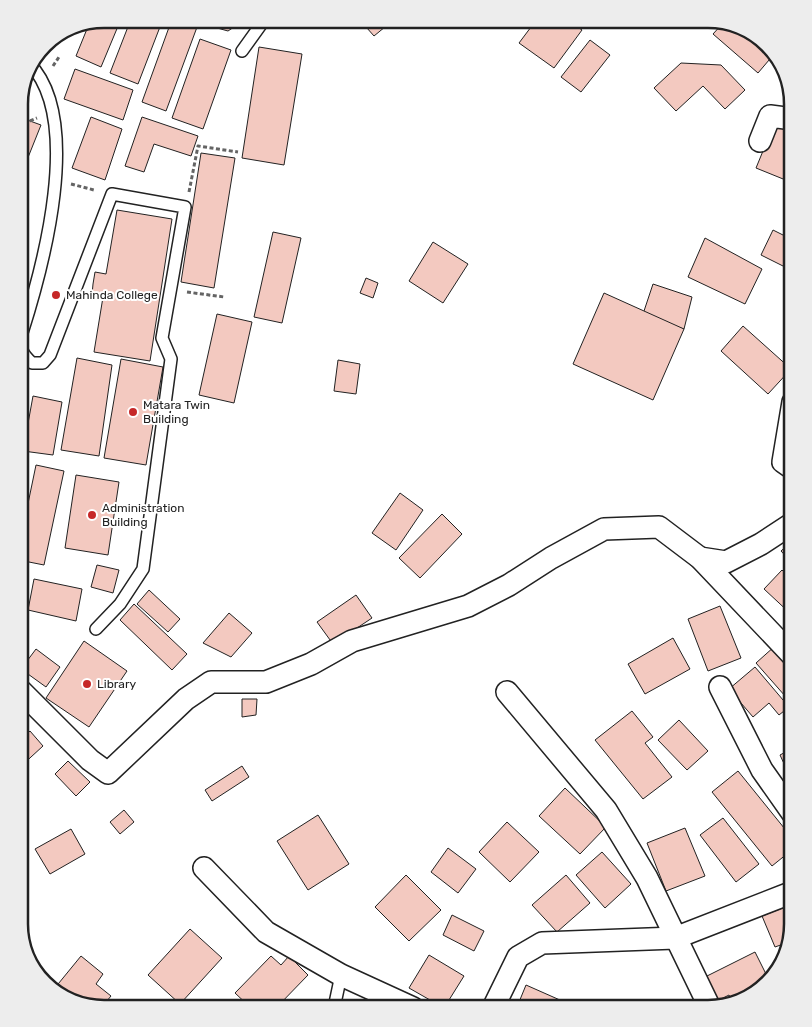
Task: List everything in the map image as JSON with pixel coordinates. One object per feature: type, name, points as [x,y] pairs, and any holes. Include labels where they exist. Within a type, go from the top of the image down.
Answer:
[{"type":"street","points":[[760,141],[770,116],[784,118]]},
{"type":"street","points":[[28,698],[90,760],[108,773],[186,699],[211,682],[266,682],[311,664],[352,641],[468,606],[509,586],[551,558],[604,529],[660,527],[700,558],[784,647]]},
{"type":"street","points":[[700,558],[726,562],[761,544],[784,529]]},
{"type":"street","points":[[720,687],[762,770],[784,801]]},
{"type":"street","points":[[506,692],[606,810],[647,878],[706,999]]},
{"type":"street","points":[[204,868],[266,932],[341,975],[393,999]]},
{"type":"street","points":[[497,999],[518,957],[542,942],[675,938],[784,896]]},
{"type":"lane","points":[[242,51],[259,28]]},
{"type":"lane","points":[[28,304],[52,216],[56,148],[53,107],[45,84],[35,71]]},
{"type":"lane","points":[[28,360],[32,363],[43,363],[50,355],[112,194],[185,207],[162,338],[171,360],[143,570],[120,604],[96,629]]},
{"type":"lane","points":[[336,999],[341,975]]},
{"type":"path","points":[[185,207],[198,146],[238,152]]},
{"type":"path","points":[[55,181],[112,194]]},
{"type":"path","points":[[169,290],[224,297]]},
{"type":"building","points":[[117,28],[101,67],[76,56],[87,29]]},
{"type":"building","points":[[128,28],[160,28],[138,84],[110,73]]},
{"type":"building","points":[[169,28],[197,28],[166,111],[142,102]]},
{"type":"building","points":[[217,28],[232,28],[228,31]]},
{"type":"building","points":[[367,28],[384,28],[374,36]]},
{"type":"building","points":[[530,28],[579,28],[582,30],[554,68],[519,43]]},
{"type":"building","points":[[718,28],[724,29],[747,38],[755,43],[770,59],[758,73],[713,34]]},
{"type":"building","points":[[200,39],[231,50],[203,129],[172,118]]},
{"type":"building","points":[[590,40],[610,55],[581,92],[561,77]]},
{"type":"building","points":[[259,47],[302,54],[284,165],[242,158]]},
{"type":"building","points":[[681,63],[721,65],[745,90],[725,109],[703,86],[676,111],[654,88]]},
{"type":"building","points":[[75,69],[133,90],[123,120],[64,99]]},
{"type":"building","points":[[779,112],[784,114],[784,179],[756,168]]},
{"type":"building","points":[[91,117],[122,129],[105,180],[72,168]]},
{"type":"building","points":[[142,117],[198,136],[191,156],[154,144],[144,172],[125,166]]},
{"type":"building","points":[[28,120],[41,125],[28,158]]},
{"type":"building","points":[[201,153],[235,158],[214,288],[181,282]]},
{"type":"building","points":[[117,210],[172,219],[150,361],[94,352],[103,297],[92,295],[93,284],[95,272],[106,274]]},
{"type":"building","points":[[773,230],[784,236],[784,266],[761,255]]},
{"type":"building","points":[[273,232],[301,238],[282,323],[254,317]]},
{"type":"building","points":[[705,238],[762,269],[745,304],[688,277]]},
{"type":"building","points":[[433,242],[468,264],[443,303],[409,281]]},
{"type":"building","points":[[366,278],[378,283],[373,298],[360,293]]},
{"type":"building","points":[[653,284],[692,297],[684,329],[642,317]]},
{"type":"building","points":[[604,293],[684,329],[653,400],[573,364]]},
{"type":"building","points":[[217,314],[252,322],[234,403],[199,395]]},
{"type":"building","points":[[743,326],[784,363],[784,377],[768,394],[721,351]]},
{"type":"building","name":"Matara Twin Building","points":[[77,358],[112,365],[99,456],[61,450]]},
{"type":"building","name":"Matara Twin Building","points":[[121,359],[163,367],[146,465],[104,458]]},
{"type":"building","points":[[338,360],[360,364],[356,394],[334,391]]},
{"type":"building","points":[[33,396],[62,402],[53,455],[28,452],[28,424]]},
{"type":"building","points":[[36,465],[64,471],[44,565],[28,562],[28,504]]},
{"type":"building","name":"Administration Building","points":[[76,475],[119,482],[108,555],[65,548]]},
{"type":"building","points":[[400,493],[423,510],[396,550],[372,533]]},
{"type":"building","points":[[442,514],[462,534],[420,578],[399,558]]},
{"type":"building","points":[[97,565],[119,570],[113,593],[91,587]]},
{"type":"building","points":[[782,570],[784,572],[784,608],[764,589]]},
{"type":"building","points":[[34,579],[82,589],[76,621],[28,610]]},
{"type":"building","points":[[149,590],[180,619],[168,632],[137,604]]},
{"type":"building","points":[[356,595],[372,618],[333,644],[317,622]]},
{"type":"building","points":[[134,604],[187,654],[172,670],[120,620]]},
{"type":"building","points":[[720,606],[741,658],[708,671],[688,619]]},
{"type":"building","points":[[229,613],[252,633],[231,657],[203,643]]},
{"type":"building","points":[[673,638],[690,669],[645,694],[628,664]]},
{"type":"building","name":"Library","points":[[84,641],[127,671],[89,727],[46,698]]},
{"type":"building","points":[[775,646],[784,656],[784,695],[756,663]]},
{"type":"building","points":[[36,649],[60,667],[46,687],[28,674],[28,660]]},
{"type":"building","points":[[755,667],[784,701],[784,711],[779,715],[769,703],[753,717],[729,689]]},
{"type":"building","points":[[242,699],[257,699],[256,715],[242,717]]},
{"type":"building","points":[[632,711],[653,737],[645,743],[672,777],[643,799],[595,740]]},
{"type":"building","points":[[679,720],[708,751],[687,770],[658,740]]},
{"type":"building","points":[[30,731],[43,746],[28,760],[28,733]]},
{"type":"building","points":[[784,753],[784,764],[780,755]]},
{"type":"building","points":[[68,761],[90,782],[76,796],[55,774]]},
{"type":"building","points":[[242,766],[249,777],[212,801],[205,790]]},
{"type":"building","points":[[738,771],[784,828],[784,856],[772,866],[712,792]]},
{"type":"building","points":[[565,788],[606,827],[580,854],[539,816]]},
{"type":"building","points":[[124,810],[134,822],[120,834],[110,822]]},
{"type":"building","points":[[318,815],[349,864],[308,890],[277,841]]},
{"type":"building","points":[[723,818],[759,864],[736,882],[700,835]]},
{"type":"building","points":[[507,822],[539,852],[510,882],[479,852]]},
{"type":"building","points":[[685,828],[705,876],[666,891],[647,843]]},
{"type":"building","points":[[71,829],[85,854],[50,874],[35,849]]},
{"type":"building","points":[[448,848],[476,869],[458,893],[431,872]]},
{"type":"building","points":[[602,852],[631,884],[605,908],[576,875]]},
{"type":"building","points":[[406,875],[441,910],[409,941],[375,907]]},
{"type":"building","points":[[566,875],[590,903],[557,932],[532,905]]},
{"type":"building","points":[[784,907],[784,934],[781,945],[775,947],[762,916]]},
{"type":"building","points":[[452,915],[484,931],[474,951],[443,935]]},
{"type":"building","points":[[190,929],[222,958],[185,999],[174,999],[148,975]]},
{"type":"building","points":[[755,952],[766,974],[751,987],[738,994],[719,999],[714,999],[703,978]]},
{"type":"building","points":[[429,955],[464,976],[450,999],[428,999],[409,988]]},
{"type":"building","points":[[81,956],[103,974],[96,984],[111,996],[108,999],[93,999],[70,992],[58,985]]},
{"type":"building","points":[[271,956],[281,965],[289,956],[308,975],[285,999],[241,999],[235,993]]},
{"type":"building","points":[[526,985],[558,999],[520,999]]},
{"type":"place","name":"Mahinda College","points":[[56,295]]},
{"type":"place","name":"Matara Twin Building","points":[[133,412]]},
{"type":"place","name":"Administration Building","points":[[92,515]]},
{"type":"place","name":"Library","points":[[87,684]]}]
